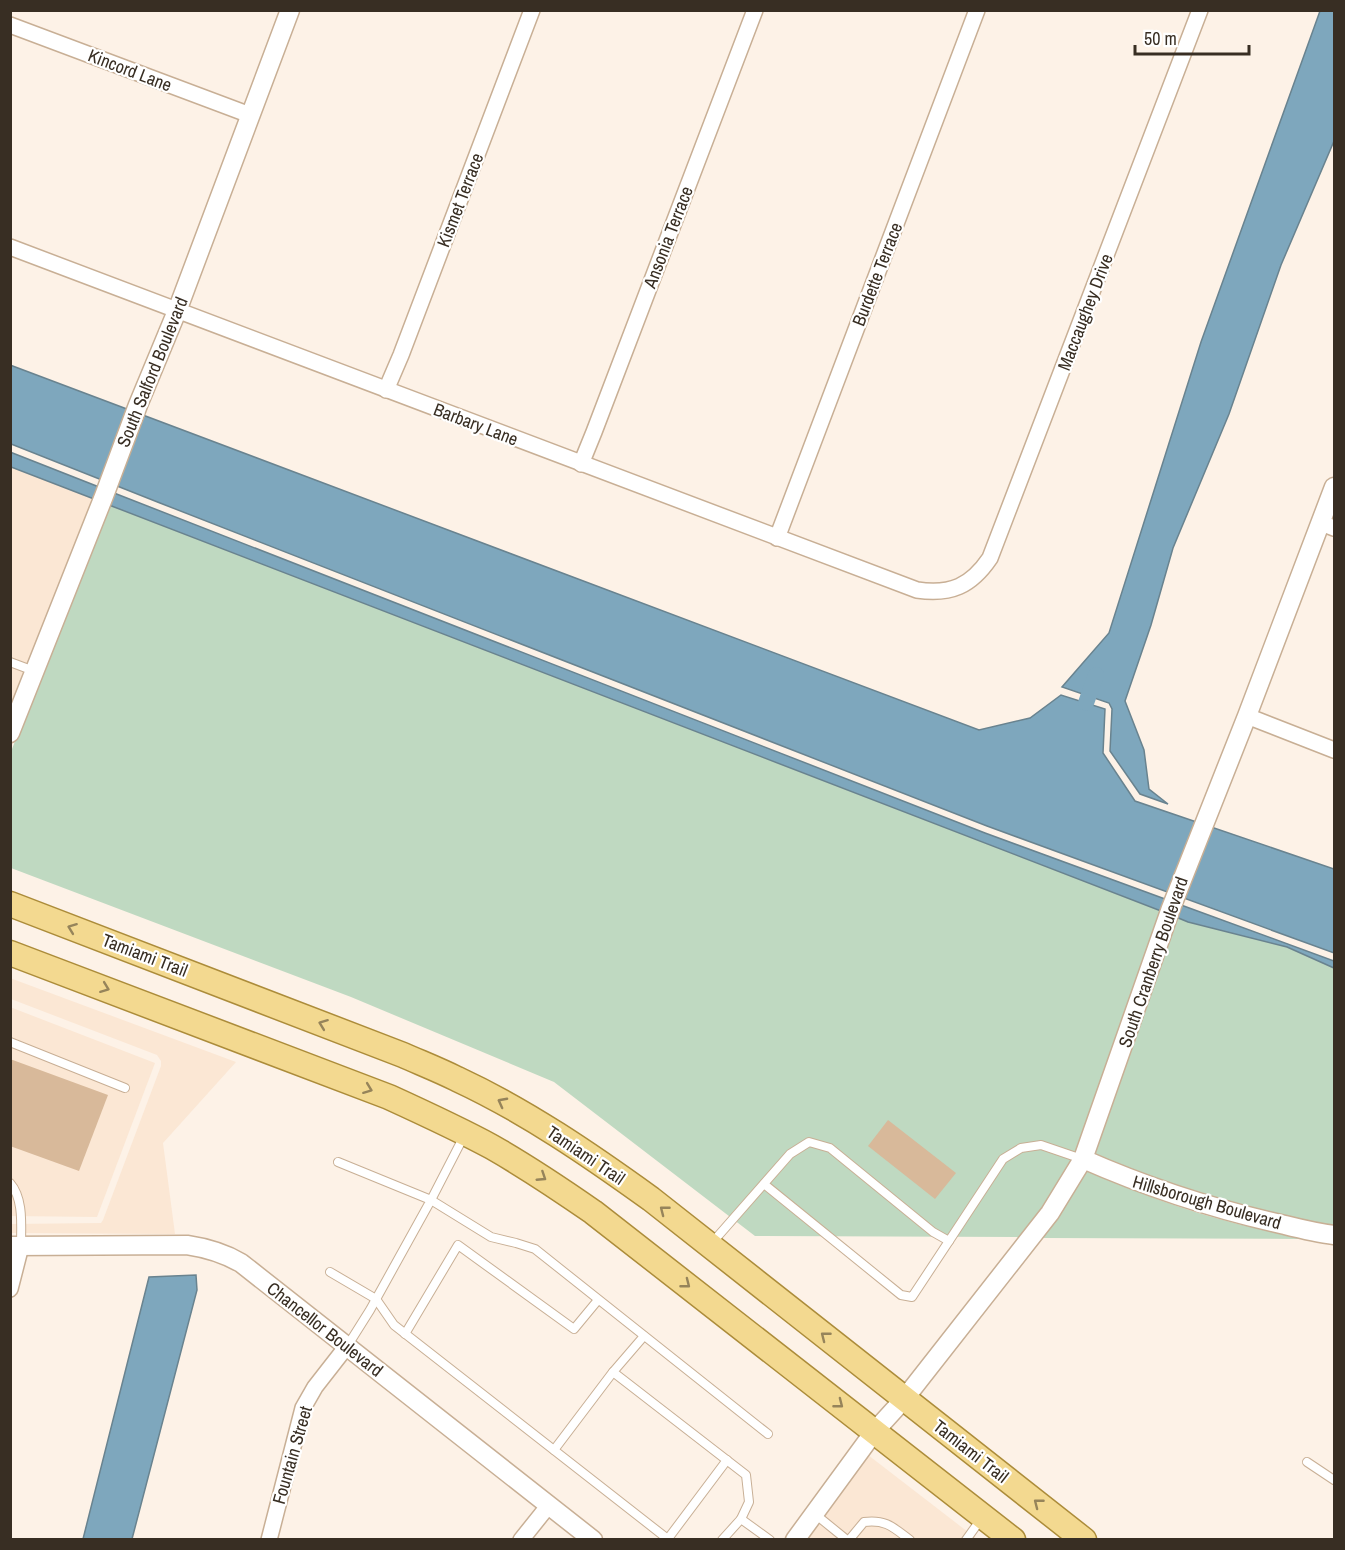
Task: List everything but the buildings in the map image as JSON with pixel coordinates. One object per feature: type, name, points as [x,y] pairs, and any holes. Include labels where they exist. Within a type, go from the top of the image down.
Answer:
[{"type":"main road","name":"Tamiami Trail","points":[[10,904],[403,1055],[459,1079],[558,1135],[651,1199],[1084,1539]]},
{"type":"main road","points":[[10,952],[389,1097],[465,1133],[542,1176],[593,1212],[1012,1539]]},
{"type":"street","name":"South Salford Boulevard","points":[[10,733],[177,311],[290,10]]},
{"type":"street","name":"Kismet Terrace","points":[[386,390],[532,10]]},
{"type":"street","name":"Ansonia Terrace","points":[[581,464],[754,10]]},
{"type":"street","name":"Burdette Terrace","points":[[777,538],[977,10]]},
{"type":"street","name":"Maccaughey Drive","points":[[944,591],[971,580],[990,558],[1200,10]]},
{"type":"street","name":"Kincord Lane","points":[[10,25],[250,115]]},
{"type":"street","name":"Barbary Lane","points":[[10,247],[917,590],[944,591]]},
{"type":"street","name":"South Cranberry Boulevard","points":[[795,1539],[874,1432],[904,1398],[1050,1213],[1083,1159],[1171,908],[1247,716],[1328,525],[1335,487]]},
{"type":"street","points":[[1247,716],[1335,750]]},
{"type":"street","name":"Hillsborough Boulevard","points":[[1083,1159],[1178,1197],[1238,1215],[1335,1235]]},
{"type":"street","name":"Chancellor Boulevard","points":[[16,1246],[187,1245],[227,1255],[241,1263],[593,1539]]},
{"type":"street","points":[[10,1288],[16,1246]]},
{"type":"street","name":"Fountain Street","points":[[269,1539],[303,1408],[315,1387],[347,1346]]},
{"type":"street","points":[[521,1539],[549,1505]]},
{"type":"lane","points":[[10,662],[35,671]]},
{"type":"lane","points":[[10,1042],[125,1088]]},
{"type":"lane","points":[[347,1346],[431,1200],[465,1133]]},
{"type":"lane","points":[[710,1246],[790,1154],[809,1142],[830,1148],[933,1232],[950,1241]]},
{"type":"lane","points":[[764,1184],[901,1295],[912,1297],[1003,1159],[1021,1148],[1041,1145],[1083,1159]]},
{"type":"lane","points":[[338,1162],[431,1200],[491,1237],[535,1249],[768,1434]]},
{"type":"lane","points":[[10,1183],[19,1200],[21,1212],[16,1246]]},
{"type":"lane","points":[[405,1334],[458,1245],[574,1329],[598,1300]]},
{"type":"lane","points":[[330,1272],[376,1299],[394,1325],[668,1539],[727,1460]]},
{"type":"lane","points":[[554,1450],[613,1372],[644,1336]]},
{"type":"lane","points":[[613,1372],[746,1475],[749,1502],[741,1519],[722,1539]]},
{"type":"lane","points":[[1307,1462],[1335,1480]]},
{"type":"lane","points":[[814,1513],[848,1539],[864,1522],[876,1520],[888,1523],[910,1539]]},
{"type":"lane","points":[[966,1539],[983,1516]]},
{"type":"lane","points":[[741,1519],[770,1539]]},
{"type":"shaded area","points":[[11,467],[94,499],[11,711]]},
{"type":"shaded area","points":[[10,978],[236,1062],[163,1143],[175,1234],[11,1233],[11,1224],[101,1223],[161,1061],[157,1055],[11,999]]},
{"type":"shaded area","points":[[10,1007],[155,1063],[97,1217],[11,1216]]},
{"type":"shaded area","points":[[868,1455],[977,1539],[805,1540]]},
{"type":"green space","points":[[109,505],[1161,911],[1076,1155],[1044,1208],[1021,1237],[755,1236],[554,1082],[351,997],[11,868],[10,754]]},
{"type":"green space","points":[[1176,917],[1287,947],[1334,968],[1334,1226],[1263,1212],[1203,1196],[1148,1177],[1094,1154]]},
{"type":"green space","points":[[1086,1170],[1199,1213],[1305,1239],[1042,1238]]},
{"type":"water","points":[[1320,11],[1334,11],[1334,141],[1281,265],[1229,414],[1173,548],[1151,625],[1125,701],[1144,750],[1149,789],[1168,804],[1140,794],[1110,751],[1112,709],[1109,703],[1062,687],[1109,633],[1201,342]]},
{"type":"water","points":[[10,365],[979,730],[1030,718],[1061,695],[1105,709],[1103,753],[1135,801],[1334,869],[1334,953],[987,826],[11,444]]},
{"type":"water","points":[[10,452],[99,487],[94,499],[11,467]]},
{"type":"water","points":[[114,493],[985,833],[1165,899],[1161,911],[109,505]]},
{"type":"water","points":[[1181,905],[1334,961],[1334,968],[1287,947],[1188,922],[1176,917]]},
{"type":"water","points":[[196,1275],[197,1290],[132,1539],[83,1539],[149,1277]]},
{"type":"waterway","points":[[1086,703],[1096,675]]}]
